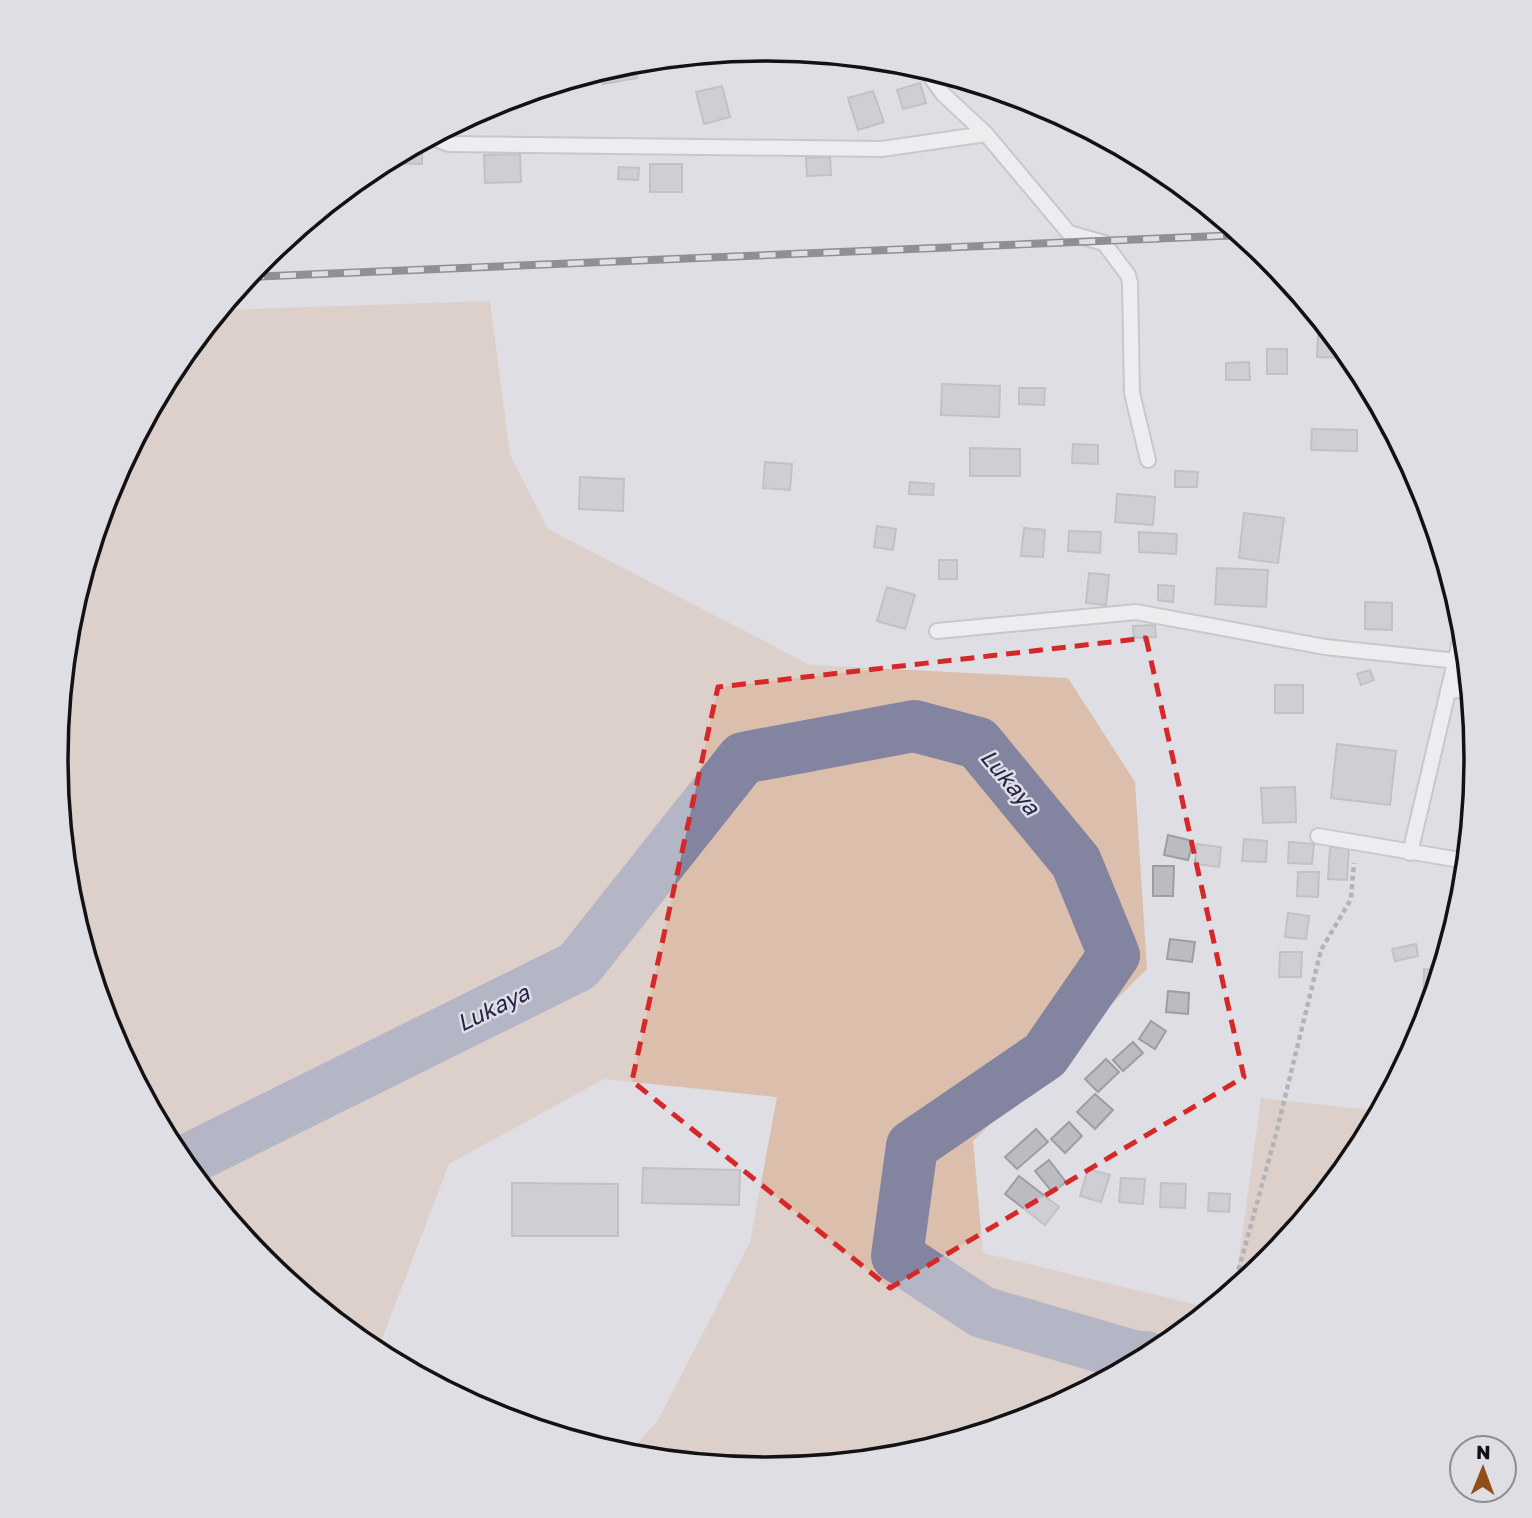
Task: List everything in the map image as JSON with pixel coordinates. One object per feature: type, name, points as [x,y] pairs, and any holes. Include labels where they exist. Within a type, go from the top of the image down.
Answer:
[{"type":"lane","points":[[935,82],[943,94],[986,134],[1069,233],[1104,243],[1128,275],[1132,393],[1148,460]]},
{"type":"lane","points":[[442,141],[449,144],[882,149],[986,134]]},
{"type":"lane","points":[[937,631],[1136,612],[1325,647],[1457,661]]},
{"type":"lane","points":[[1410,853],[1457,662]]},
{"type":"lane","points":[[1448,690],[1460,691]]},
{"type":"lane","points":[[1318,836],[1456,860]]},
{"type":"path","points":[[1238,1273],[1276,1133],[1321,950],[1351,899],[1355,843]]},
{"type":"highlighted area","points":[[1146,638],[1244,1077],[890,1288],[632,1081],[718,687]]},
{"type":"shaded area","points":[[490,301],[510,455],[548,529],[810,665],[1068,678],[1135,782],[1147,969],[973,1141],[983,1253],[1200,1306],[1154,1339],[1075,1385],[1033,1404],[947,1433],[857,1451],[766,1457],[675,1451],[637,1444],[658,1420],[750,1242],[777,1097],[604,1079],[449,1164],[381,1341],[341,1313],[273,1252],[212,1184],[186,1147],[140,1068],[121,1026],[92,940],[82,895],[74,850],[68,759],[74,668],[92,578],[105,535],[140,450],[162,410],[186,371],[232,310]]},
{"type":"shaded area","points":[[1261,1098],[1369,1110],[1320,1184],[1291,1219],[1237,1273]]},
{"type":"building","points":[[636,74],[637,78],[603,84],[603,81]]},
{"type":"building","points":[[920,83],[926,103],[903,109],[897,90]]},
{"type":"building","points":[[722,86],[730,117],[704,124],[696,92]]},
{"type":"building","points":[[873,91],[884,122],[858,130],[848,98]]},
{"type":"building","points":[[422,152],[422,164],[403,164]]},
{"type":"building","points":[[520,154],[521,182],[485,183],[484,155]]},
{"type":"building","points":[[830,157],[831,175],[807,176],[806,158]]},
{"type":"building","points":[[650,164],[682,164],[682,192],[650,192]]},
{"type":"building","points":[[619,167],[639,168],[638,180],[618,179]]},
{"type":"building","points":[[1318,336],[1322,336],[1337,358],[1317,357]]},
{"type":"building","points":[[1267,349],[1287,349],[1287,374],[1267,374]]},
{"type":"building","points":[[1249,362],[1250,380],[1226,380],[1226,363]]},
{"type":"building","points":[[942,384],[1000,386],[999,417],[941,415]]},
{"type":"building","points":[[1019,388],[1045,388],[1044,405],[1019,404]]},
{"type":"building","points":[[1312,429],[1357,430],[1357,451],[1311,450]]},
{"type":"building","points":[[1073,444],[1098,445],[1098,464],[1072,463]]},
{"type":"building","points":[[970,448],[1020,449],[1020,476],[970,476]]},
{"type":"building","points":[[765,462],[792,464],[790,490],[763,488]]},
{"type":"building","points":[[1175,471],[1198,472],[1197,487],[1175,487]]},
{"type":"building","points":[[580,477],[624,479],[623,511],[579,509]]},
{"type":"building","points":[[910,482],[934,484],[933,495],[909,494]]},
{"type":"building","points":[[1117,494],[1155,497],[1153,525],[1115,522]]},
{"type":"building","points":[[1244,513],[1284,518],[1278,563],[1239,558]]},
{"type":"building","points":[[877,526],[896,529],[893,550],[874,547]]},
{"type":"building","points":[[1024,528],[1045,530],[1043,557],[1021,556]]},
{"type":"building","points":[[1069,531],[1101,532],[1100,553],[1068,551]]},
{"type":"building","points":[[1139,532],[1177,534],[1176,554],[1139,552]]},
{"type":"building","points":[[939,560],[957,560],[957,579],[939,579]]},
{"type":"building","points":[[1217,568],[1268,570],[1266,607],[1215,604]]},
{"type":"building","points":[[1089,573],[1109,575],[1106,605],[1086,603]]},
{"type":"building","points":[[1158,585],[1174,586],[1173,602],[1158,600]]},
{"type":"building","points":[[887,587],[915,595],[905,629],[877,621]]},
{"type":"building","points":[[1365,602],[1392,603],[1392,630],[1365,629]]},
{"type":"building","points":[[1155,625],[1156,637],[1134,638],[1133,626]]},
{"type":"building","points":[[1370,670],[1374,680],[1361,685],[1357,674]]},
{"type":"building","points":[[1275,685],[1303,685],[1303,713],[1275,713]]},
{"type":"building","points":[[1337,744],[1396,751],[1390,805],[1331,798]]},
{"type":"building","points":[[1295,787],[1296,822],[1263,823],[1261,788]]},
{"type":"building","points":[[1168,835],[1193,841],[1188,860],[1164,855]]},
{"type":"building","points":[[1244,839],[1267,841],[1266,862],[1242,861]]},
{"type":"building","points":[[1289,842],[1314,844],[1312,864],[1288,863]]},
{"type":"building","points":[[1197,844],[1221,847],[1219,867],[1195,864]]},
{"type":"building","points":[[1330,847],[1349,848],[1347,880],[1328,879]]},
{"type":"building","points":[[1153,866],[1174,866],[1173,896],[1153,896]]},
{"type":"building","points":[[1298,872],[1319,872],[1318,897],[1297,896]]},
{"type":"building","points":[[1288,913],[1309,916],[1306,939],[1285,937]]},
{"type":"building","points":[[1170,939],[1195,942],[1192,962],[1167,959]]},
{"type":"building","points":[[1416,944],[1418,956],[1395,961],[1392,949]]},
{"type":"building","points":[[1280,952],[1302,952],[1301,977],[1279,977]]},
{"type":"building","points":[[1424,969],[1431,969],[1427,983],[1423,993]]},
{"type":"building","points":[[1168,991],[1189,993],[1188,1014],[1166,1012]]},
{"type":"building","points":[[1151,1021],[1166,1031],[1155,1049],[1139,1039]]},
{"type":"building","points":[[1133,1042],[1143,1053],[1123,1071],[1113,1060]]},
{"type":"building","points":[[1106,1059],[1119,1072],[1098,1092],[1085,1079]]},
{"type":"building","points":[[1095,1094],[1113,1110],[1095,1129],[1077,1112]]},
{"type":"building","points":[[1069,1122],[1082,1136],[1065,1153],[1051,1139]]},
{"type":"building","points":[[1036,1129],[1048,1142],[1017,1169],[1005,1157]]},
{"type":"building","points":[[1049,1160],[1066,1182],[1053,1193],[1035,1171]]},
{"type":"building","points":[[643,1168],[740,1170],[739,1205],[642,1203]]},
{"type":"building","points":[[1088,1169],[1110,1175],[1101,1202],[1080,1196]]},
{"type":"building","points":[[1019,1176],[1059,1207],[1045,1225],[1005,1194]]},
{"type":"building","points":[[1121,1178],[1145,1179],[1143,1204],[1119,1202]]},
{"type":"building","points":[[512,1183],[618,1184],[618,1236],[512,1236]]},
{"type":"building","points":[[1161,1183],[1186,1184],[1185,1208],[1160,1207]]},
{"type":"building","points":[[1209,1193],[1230,1194],[1229,1212],[1208,1211]]},
{"type":"waterway","name":"Lukaya","points":[[193,1157],[578,966],[743,758],[914,726],[978,743],[1076,862],[1114,955],[1045,1055],[912,1146],[897,1256],[982,1312],[1128,1355]]},
{"type":"railway","points":[[263,276],[1228,236]]}]
